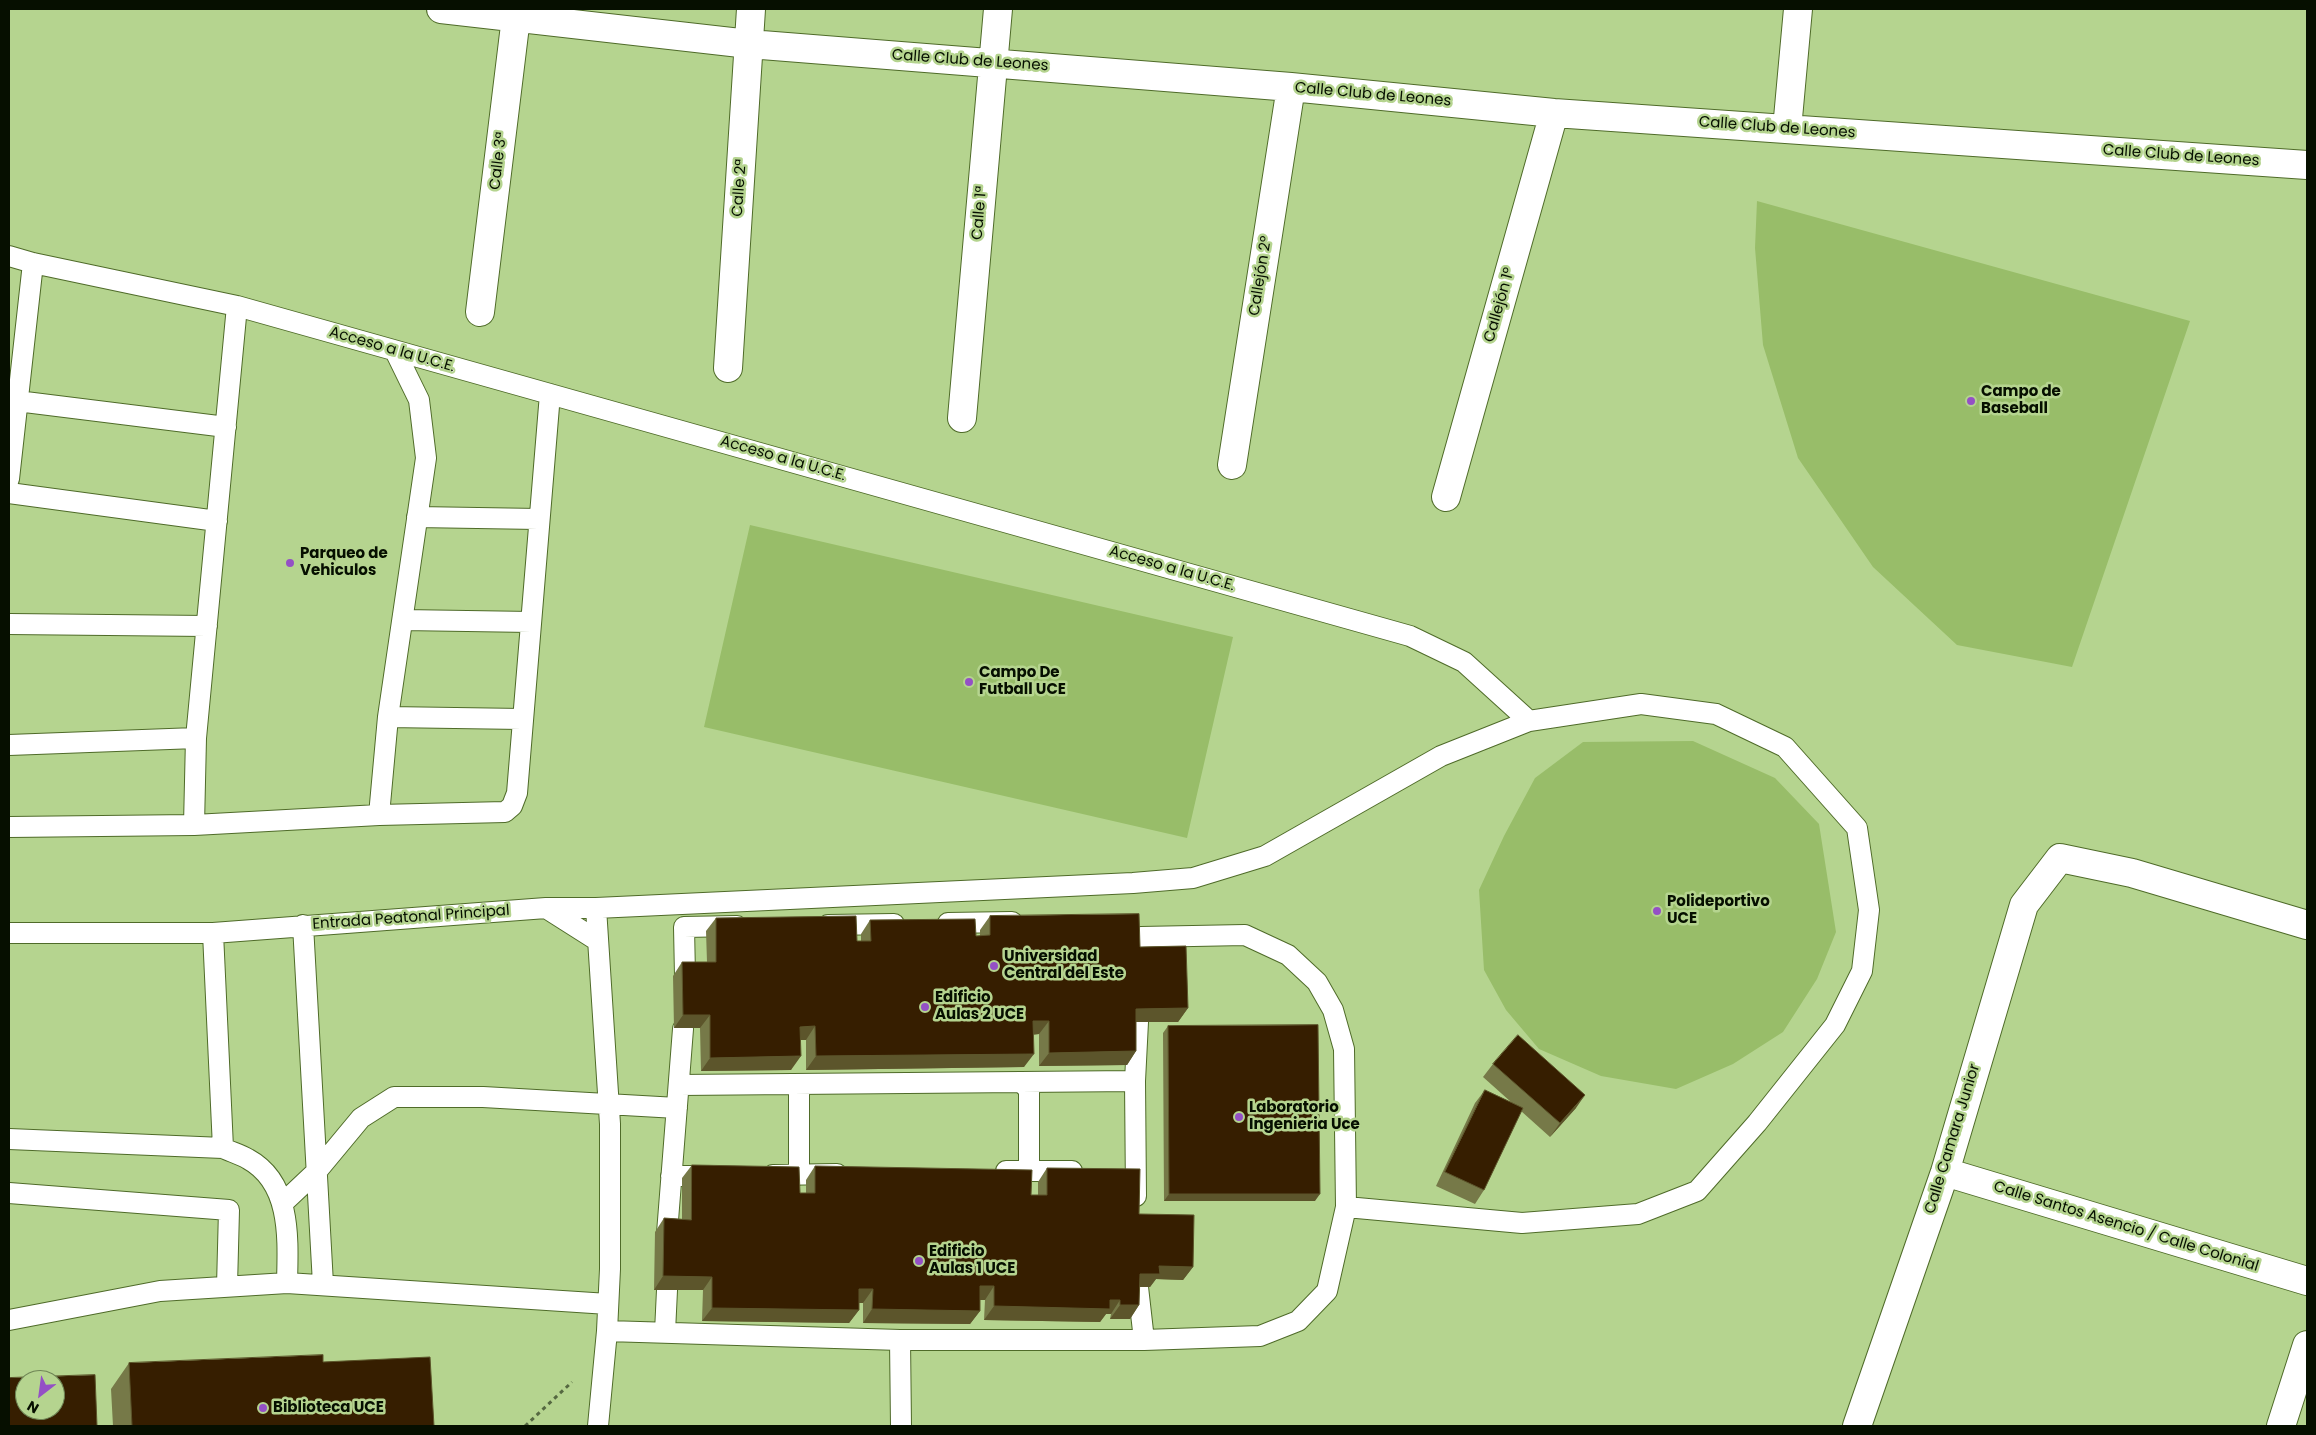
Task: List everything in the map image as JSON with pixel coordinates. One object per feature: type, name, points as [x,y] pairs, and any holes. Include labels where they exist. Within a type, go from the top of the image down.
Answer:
[{"type":"street","name":"Calle Club de Leones","points":[[441,9],[517,13],[749,44],[1290,87],[1554,113],[2307,165]]},
{"type":"street","name":"Calle 2ª","points":[[728,368],[752,9]]},
{"type":"street","name":"Calle 1ª","points":[[962,418],[998,9]]},
{"type":"street","points":[[1787,129],[1798,9]]},
{"type":"street","name":"Calle 3ª","points":[[480,312],[517,13]]},
{"type":"street","name":"Callejón 2º","points":[[1232,465],[1290,87]]},
{"type":"street","name":"Callejón 1º","points":[[1446,497],[1554,113]]},
{"type":"street","name":"Calle Camara Junior","points":[[1857,1426],[1945,1172],[2024,905],[2060,858],[2132,873],[2307,925]]},
{"type":"street","name":"Calle Santos Asencio / Calle Colonial","points":[[1945,1172],[2307,1282]]},
{"type":"street","points":[[2282,1426],[2307,1345]]},
{"type":"lane","name":"Acceso a la U.C.E.","points":[[9,256],[32,263],[237,306],[1410,636],[1464,662],[1530,721]]},
{"type":"lane","points":[[9,478],[32,263]]},
{"type":"lane","points":[[194,825],[196,738],[237,306]]},
{"type":"lane","points":[[379,815],[388,717],[426,458],[419,400],[395,351]]},
{"type":"lane","points":[[9,826],[194,825],[379,815],[505,812],[512,806],[517,793],[538,519],[550,394]]},
{"type":"lane","points":[[17,401],[226,427]]},
{"type":"lane","points":[[9,493],[217,521]]},
{"type":"lane","points":[[417,517],[538,519]]},
{"type":"lane","points":[[402,620],[530,622]]},
{"type":"lane","points":[[9,624],[207,626]]},
{"type":"lane","name":"Entrada Peatonal Principal","points":[[9,934],[213,933],[546,908],[596,908],[1133,883],[1193,878],[1266,856],[1441,756],[1530,721],[1641,704],[1716,714],[1785,747],[1857,828],[1869,910],[1862,971],[1835,1025],[1757,1123],[1697,1191],[1638,1214],[1522,1223],[1346,1207]]},
{"type":"lane","points":[[388,717],[522,719]]},
{"type":"lane","points":[[9,744],[196,738]]},
{"type":"lane","points":[[680,903],[684,927],[685,976]]},
{"type":"lane","points":[[546,908],[598,941]]},
{"type":"lane","points":[[596,908],[610,1124],[610,1269],[598,1426]]},
{"type":"lane","points":[[932,924],[1032,922]]},
{"type":"lane","points":[[813,925],[912,924]]},
{"type":"lane","points":[[303,925],[323,1284]]},
{"type":"lane","points":[[684,927],[753,926]]},
{"type":"lane","points":[[213,933],[223,1148]]},
{"type":"lane","points":[[606,1340],[665,1332],[900,1340],[1144,1340],[1260,1336],[1298,1321],[1327,1291],[1346,1207],[1344,1049],[1334,1010],[1317,982],[1288,955],[1245,935],[1138,937]]},
{"type":"lane","points":[[1136,1218],[1126,1170],[1135,1081],[1138,1022]]},
{"type":"lane","points":[[667,1233],[683,1029]]},
{"type":"lane","points":[[679,1085],[1027,1084],[1135,1081]]},
{"type":"lane","points":[[799,1084],[799,1175]]},
{"type":"lane","points":[[1027,1084],[1029,1171]]},
{"type":"lane","points":[[283,1203],[317,1171],[362,1118],[394,1097],[483,1097],[677,1108]]},
{"type":"lane","points":[[9,1139],[223,1148],[249,1159],[269,1177],[283,1203],[288,1241],[287,1282]]},
{"type":"lane","points":[[991,1172],[1087,1170]]},
{"type":"lane","points":[[671,1176],[857,1174]]},
{"type":"lane","points":[[9,1193],[229,1210],[227,1286]]},
{"type":"lane","points":[[9,1320],[160,1291],[287,1282],[608,1304]]},
{"type":"lane","points":[[1138,1287],[1144,1340]]},
{"type":"lane","points":[[665,1332],[667,1290]]},
{"type":"lane","points":[[900,1340],[901,1426]]},
{"type":"path","points":[[525,1426],[606,1340]]},
{"type":"green space","name":"Campo de Baseball","points":[[1757,201],[2190,321],[2072,667],[1957,645],[1873,567],[1798,458],[1763,345],[1755,248]]},
{"type":"green space","name":"Campo De Futball UCE","points":[[750,525],[1233,637],[1187,838],[704,727]]},
{"type":"green space","name":"Polideportivo UCE","points":[[1693,741],[1775,778],[1819,824],[1836,932],[1817,979],[1783,1032],[1733,1064],[1676,1089],[1601,1076],[1539,1049],[1506,1010],[1484,970],[1479,890],[1504,836],[1535,778],[1583,742]]},
{"type":"building","name":"Edificio Aulas 2 UCE","points":[[1139,914],[1140,947],[1186,946],[1188,1008],[1136,1009],[1136,1051],[1049,1053],[1049,1021],[1033,1021],[1034,1054],[816,1056],[815,1026],[800,1027],[801,1056],[710,1058],[710,1015],[683,1015],[682,962],[716,962],[716,918],[856,916],[857,941],[871,941],[870,920],[975,919],[976,936],[990,935],[990,916]]},
{"type":"building","name":"Laboratorio Ingenieria Uce","points":[[1318,1025],[1320,1194],[1169,1194],[1168,1026]]},
{"type":"building","points":[[1518,1035],[1585,1095],[1560,1123],[1493,1064]]},
{"type":"building","points":[[1485,1090],[1523,1108],[1484,1190],[1445,1172]]},
{"type":"building","name":"Edificio Aulas 1 UCE","points":[[692,1165],[799,1167],[800,1193],[815,1193],[815,1166],[1032,1170],[1031,1195],[1047,1195],[1047,1168],[1140,1169],[1139,1214],[1194,1215],[1193,1267],[1159,1266],[1160,1274],[1140,1274],[1139,1305],[1120,1305],[1120,1300],[1110,1300],[1110,1309],[994,1306],[994,1286],[980,1286],[980,1311],[872,1309],[873,1289],[859,1289],[859,1310],[712,1308],[712,1277],[663,1276],[664,1218],[691,1220]]},
{"type":"building","points":[[323,1355],[323,1362],[430,1357],[434,1426],[132,1426],[129,1363]]},
{"type":"building","points":[[95,1375],[97,1426],[9,1426],[9,1378],[15,1378],[15,1420],[65,1420],[65,1376]]},
{"type":"place","name":"Campo de Baseball","points":[[1971,401]]},
{"type":"place","name":"Parqueo de Vehiculos","points":[[290,563]]},
{"type":"place","name":"Campo De Futball UCE","points":[[969,682]]},
{"type":"place","name":"Polideportivo UCE","points":[[1657,911]]},
{"type":"place","name":"Universidad Central del Este","points":[[994,966]]},
{"type":"place","name":"Edificio Aulas 2 UCE","points":[[925,1007]]},
{"type":"place","name":"Laboratorio Ingenieria Uce","points":[[1239,1117]]},
{"type":"place","name":"Edificio Aulas 1 UCE","points":[[919,1261]]},
{"type":"place","name":"Biblioteca UCE","points":[[263,1408]]}]
